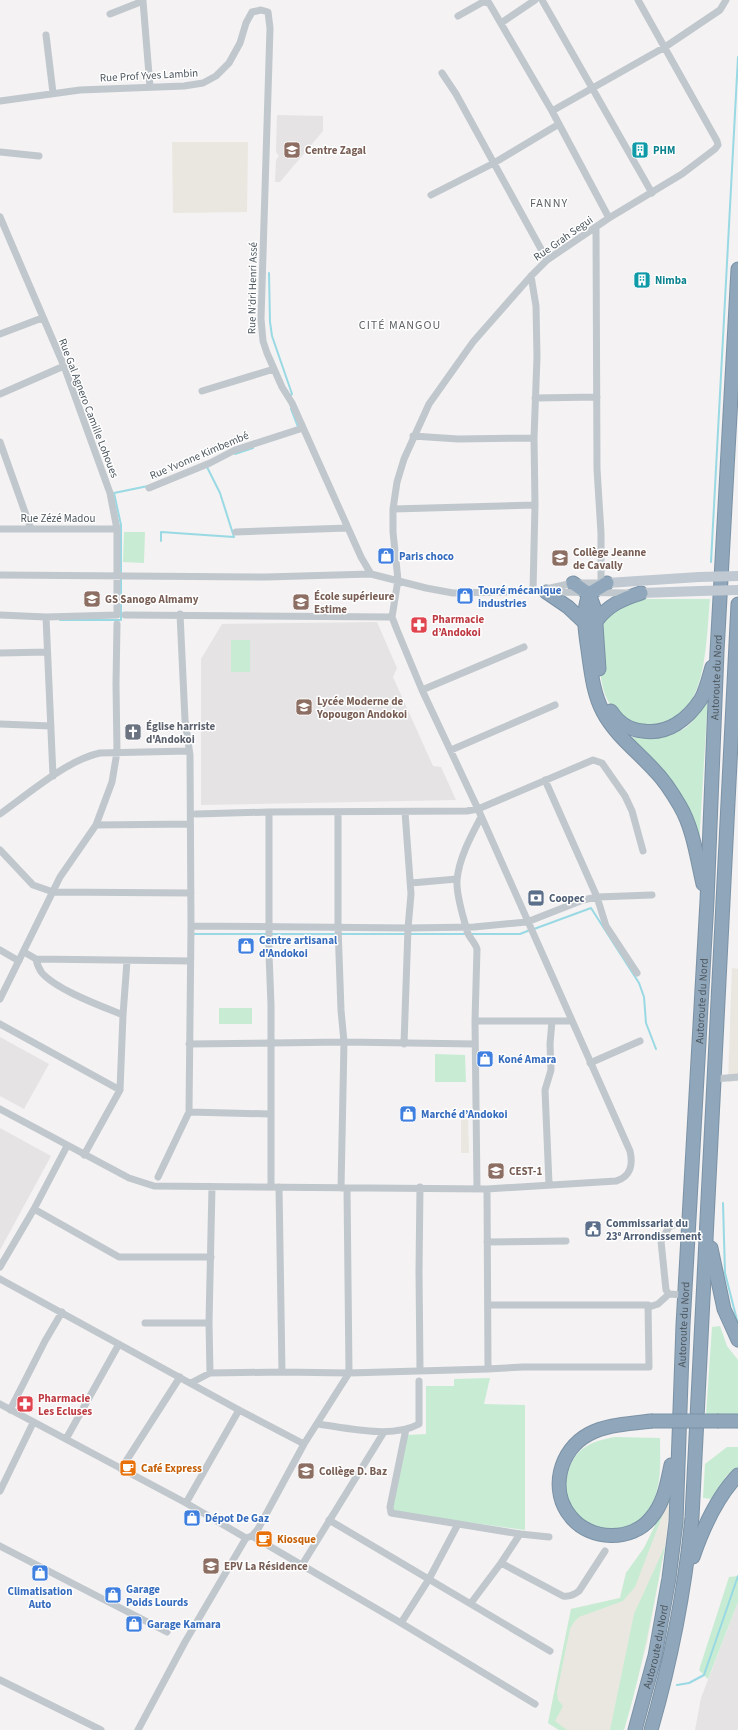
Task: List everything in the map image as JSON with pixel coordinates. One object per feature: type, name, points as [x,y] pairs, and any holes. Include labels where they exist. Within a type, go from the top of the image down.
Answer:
[{"type":"highway","name":"Autoroute du Nord","points":[[635,1730],[655,1656],[669,1578],[676,1522],[678,1434],[707,901],[717,652],[738,269]]},
{"type":"highway","points":[[573,583],[589,594]]},
{"type":"highway","points":[[604,583],[589,594],[585,609],[590,621],[599,676],[606,703],[619,721],[637,731],[658,732],[679,724],[694,709],[702,698],[717,652]]},
{"type":"highway","points":[[539,591],[590,621]]},
{"type":"highway","points":[[590,621],[622,599],[641,593]]},
{"type":"highway","name":"Autoroute du Nord","points":[[651,1730],[670,1654],[686,1576],[692,1517],[738,604]]},
{"type":"highway","points":[[590,621],[594,687],[598,702],[609,722],[656,772],[681,808],[691,833],[707,901]]},
{"type":"highway","points":[[707,1231],[724,1309],[738,1340]]},
{"type":"highway","points":[[678,1434],[665,1492],[658,1509],[651,1519],[635,1531],[616,1536],[601,1535],[583,1528],[571,1517],[562,1502],[560,1494],[561,1466],[570,1451],[578,1442],[594,1432],[617,1425],[651,1421],[738,1421]]},
{"type":"highway","points":[[686,1576],[707,1523],[717,1504],[738,1475]]},
{"type":"main road","points":[[604,583],[738,576]]},
{"type":"main road","points":[[641,593],[699,590],[738,590]]},
{"type":"street","points":[[110,14],[143,0],[150,87]]},
{"type":"street","points":[[501,23],[535,0]]},
{"type":"street","points":[[542,0],[652,193]]},
{"type":"street","name":"Rue Grah Segui","points":[[392,617],[398,580],[393,532],[393,509],[397,482],[413,436],[429,404],[473,342],[547,260],[609,218],[682,174],[715,149],[718,145],[717,140],[638,0]]},
{"type":"street","points":[[552,111],[665,47],[720,10],[726,0]]},
{"type":"street","points":[[458,16],[483,2],[489,3],[552,111],[609,218]]},
{"type":"street","name":"Rue Prof Yves Lambin","points":[[0,101],[53,92],[197,85],[209,81],[229,63],[234,56],[251,14],[259,10]]},
{"type":"street","name":"Rue N’dri Henri Assé","points":[[259,10],[268,12],[270,23],[261,328],[263,340],[274,369],[303,428],[361,557],[371,574]]},
{"type":"street","points":[[46,35],[53,92]]},
{"type":"street","points":[[442,73],[456,94],[547,260]]},
{"type":"street","points":[[431,195],[494,163],[559,124]]},
{"type":"street","points":[[0,152],[38,156]]},
{"type":"street","name":"Rue Gal Agnero Camille Lohoues","points":[[0,217],[42,318],[64,366],[110,493],[116,529],[117,576],[121,615]]},
{"type":"street","points":[[539,591],[573,583],[604,583],[597,469],[596,228]]},
{"type":"street","points":[[531,276],[536,306],[534,438],[539,591]]},
{"type":"street","points":[[0,334],[42,318]]},
{"type":"street","points":[[0,394],[64,366]]},
{"type":"street","points":[[202,391],[274,369]]},
{"type":"street","points":[[535,398],[597,397]]},
{"type":"street","name":"Rue Yvonne Kimbembé","points":[[149,488],[210,463],[235,450],[303,428]]},
{"type":"street","points":[[413,436],[458,438],[534,438]]},
{"type":"street","points":[[0,442],[31,529]]},
{"type":"street","points":[[393,509],[535,504]]},
{"type":"street","points":[[236,532],[348,528]]},
{"type":"street","name":"Rue Zézé Madou","points":[[0,529],[116,529]]},
{"type":"street","points":[[0,575],[266,576],[371,574],[426,588],[453,592],[539,591],[589,594],[641,593]]},
{"type":"street","points":[[158,1177],[189,1112],[191,926],[190,824],[188,750],[183,689],[180,614]]},
{"type":"street","points":[[0,615],[46,617],[180,614],[211,616],[392,617],[422,690],[452,750],[527,922],[630,1151],[632,1166],[624,1178],[616,1181],[487,1189],[420,1187],[344,1188],[154,1186],[129,1178],[0,1109]]},
{"type":"street","points":[[46,617],[53,776]]},
{"type":"street","points":[[0,1000],[67,866],[96,825],[112,782],[117,752],[117,624]]},
{"type":"street","points":[[422,690],[524,648]]},
{"type":"street","points":[[0,653],[47,652]]},
{"type":"street","points":[[452,750],[555,705]]},
{"type":"street","points":[[0,724],[51,726]]},
{"type":"street","points":[[0,814],[53,776],[88,755],[117,752],[188,750]]},
{"type":"street","points":[[196,814],[269,812],[467,812],[478,809],[590,761],[597,761],[602,763],[628,800],[643,851]]},
{"type":"street","points":[[545,780],[597,897],[606,926],[638,973]]},
{"type":"street","points":[[269,812],[271,1187]]},
{"type":"street","points":[[138,1730],[203,1610],[249,1537],[261,1523],[304,1444],[349,1373],[344,1188],[344,1042],[341,1010],[338,927],[338,812]]},
{"type":"street","points":[[404,812],[411,883],[404,1044]]},
{"type":"street","points":[[477,1189],[475,1021],[477,949],[466,926],[458,894],[457,879],[462,857],[481,817]]},
{"type":"street","points":[[96,825],[190,824]]},
{"type":"street","points":[[0,850],[33,885],[53,892],[191,893]]},
{"type":"street","points":[[411,883],[457,879]]},
{"type":"street","points":[[191,926],[408,928],[527,922],[583,900],[597,897],[652,895]]},
{"type":"street","points":[[0,950],[19,961]]},
{"type":"street","points":[[24,952],[36,959],[190,961]]},
{"type":"street","points":[[36,959],[41,972],[47,978],[84,998],[123,1015]]},
{"type":"street","points":[[84,1155],[120,1090],[127,961]]},
{"type":"street","points":[[475,1021],[572,1021]]},
{"type":"street","points":[[549,1184],[545,1090],[551,1070],[550,1044],[552,1021]]},
{"type":"street","points":[[0,1024],[120,1090]]},
{"type":"street","points":[[590,1063],[640,1041]]},
{"type":"street","points":[[189,1044],[344,1042],[475,1044]]},
{"type":"street","points":[[715,1079],[738,1077]]},
{"type":"street","points":[[189,1112],[270,1114]]},
{"type":"street","points":[[0,1267],[34,1209],[68,1146]]},
{"type":"street","points":[[210,1373],[212,1187]]},
{"type":"street","points":[[279,1187],[282,1372]]},
{"type":"street","points":[[420,1187],[418,1271],[420,1370]]},
{"type":"street","points":[[487,1189],[488,1370]]},
{"type":"street","points":[[34,1209],[119,1257],[211,1257]]},
{"type":"street","points":[[669,1294],[666,1290],[661,1241],[669,1227],[689,1219]]},
{"type":"street","points":[[487,1242],[566,1241]]},
{"type":"street","points":[[1,1281],[62,1312],[180,1378],[304,1444]]},
{"type":"street","points":[[649,1307],[658,1304],[669,1294],[685,1295]]},
{"type":"street","points":[[488,1305],[585,1306],[646,1304],[649,1307]]},
{"type":"street","points":[[191,1383],[210,1373],[349,1373],[420,1370],[488,1370],[522,1367],[649,1367],[649,1307]]},
{"type":"street","points":[[10,1410],[45,1340],[62,1312]]},
{"type":"street","points":[[145,1323],[210,1323]]},
{"type":"street","points":[[66,1439],[119,1344]]},
{"type":"street","points":[[122,1469],[180,1378]]},
{"type":"street","points":[[318,1424],[384,1432],[406,1429],[419,1424],[418,1382]]},
{"type":"street","points":[[0,1404],[33,1423],[66,1439],[302,1565],[535,1704]]},
{"type":"street","points":[[186,1503],[239,1410]]},
{"type":"street","points":[[0,1491],[33,1423]]},
{"type":"street","points":[[406,1429],[390,1513],[520,1534],[549,1537]]},
{"type":"street","points":[[302,1565],[384,1432]]},
{"type":"street","points":[[329,1520],[550,1651]]},
{"type":"street","points":[[401,1623],[429,1579],[458,1524]]},
{"type":"street","points":[[471,1603],[501,1563],[520,1534]]},
{"type":"street","points":[[0,1546],[167,1632]]},
{"type":"street","points":[[501,1563],[563,1596],[568,1597],[579,1591],[605,1551]]},
{"type":"street","points":[[0,1680],[101,1730]]},
{"type":"shaded area","name":"Centre Zagal","points":[[277,115],[323,116],[323,131],[280,182],[275,182],[276,160],[279,156],[276,152]]},
{"type":"shaded area","points":[[172,142],[248,142],[247,212],[173,213]]},
{"type":"shaded area","name":"Lycée Moderne de Yopougon Andokoi","points":[[377,622],[397,668],[393,677],[433,766],[441,767],[456,800],[201,805],[201,659],[222,624]]},
{"type":"shaded area","points":[[732,968],[738,969],[738,1081],[728,1082]]},
{"type":"shaded area","points":[[0,1037],[49,1064],[24,1109],[0,1096]]},
{"type":"shaded area","points":[[461,1116],[468,1116],[469,1153],[461,1153]]},
{"type":"shaded area","points":[[0,1128],[51,1156],[0,1250]]},
{"type":"shaded area","points":[[671,1493],[665,1546],[647,1643],[624,1730],[559,1730],[548,1723],[571,1609],[620,1598],[626,1573],[644,1548]]},
{"type":"shaded area","points":[[738,1602],[738,1730],[695,1730],[701,1698]]},
{"type":"green space","points":[[124,532],[145,532],[144,563],[123,562]]},
{"type":"green space","points":[[640,599],[710,599],[704,663],[698,687],[693,698],[686,708],[674,717],[660,724],[648,727],[624,718],[614,709],[607,699],[601,680],[600,670],[602,620],[612,609]]},
{"type":"green space","points":[[231,640],[250,640],[250,672],[231,672]]},
{"type":"green space","points":[[708,696],[699,845],[667,776],[631,737],[646,738],[671,735],[678,732],[691,723]]},
{"type":"green space","points":[[219,1008],[252,1008],[252,1024],[219,1024]]},
{"type":"green space","points":[[435,1054],[465,1055],[466,1082],[435,1082]]},
{"type":"green space","points":[[720,1326],[727,1346],[738,1360],[738,1416],[706,1416],[712,1327]]},
{"type":"green space","points":[[490,1378],[484,1404],[525,1405],[525,1530],[392,1512],[407,1435],[426,1434],[426,1386],[454,1386],[454,1379]]},
{"type":"green space","points":[[615,1437],[660,1438],[660,1470],[656,1494],[647,1512],[640,1520],[631,1526],[622,1530],[611,1531],[591,1526],[581,1519],[567,1503],[565,1490],[566,1479],[571,1464],[579,1452],[585,1447],[599,1441]]},
{"type":"green space","points":[[727,1447],[738,1447],[738,1467],[727,1475],[711,1499],[703,1498],[705,1464]]},
{"type":"green space","points":[[671,1493],[635,1587],[623,1601],[579,1617],[570,1629],[557,1692],[558,1700],[563,1706],[555,1721],[567,1730],[559,1730],[548,1723],[571,1609],[620,1598],[626,1573],[644,1548]]},
{"type":"green space","points":[[665,1546],[642,1662],[624,1730],[610,1730],[634,1614]]},
{"type":"green space","points":[[738,1576],[738,1602],[708,1679],[699,1670],[729,1577]]},
{"type":"waterway","points":[[711,562],[738,57]]},
{"type":"waterway","points":[[269,273],[270,322],[272,336],[292,394],[290,396]]},
{"type":"waterway","points":[[291,409],[298,427]]},
{"type":"waterway","points":[[235,454],[253,448]]},
{"type":"waterway","points":[[161,541],[161,532],[234,537],[220,493],[207,467]]},
{"type":"waterway","points":[[121,574],[121,525],[114,493],[148,486]]},
{"type":"waterway","points":[[60,620],[121,620],[121,578]]},
{"type":"waterway","points":[[534,929],[591,908],[639,983],[644,997],[646,1023],[656,1049]]},
{"type":"waterway","points":[[471,934],[520,934],[530,930]]},
{"type":"waterway","points":[[193,934],[266,934]]},
{"type":"waterway","points":[[271,934],[336,934]]},
{"type":"waterway","points":[[341,934],[466,934]]},
{"type":"waterway","points":[[723,1203],[725,1273],[738,1324]]},
{"type":"waterway","points":[[677,1685],[689,1683],[704,1675],[738,1576]]},
{"type":"place","name":"Centre Zagal","points":[[292,150]]},
{"type":"place","name":"PHM","points":[[640,150]]},
{"type":"place","name":"Nimba","points":[[642,280]]},
{"type":"place","name":"Paris choco","points":[[386,556]]},
{"type":"place","name":"Collège Jeanne de Cavally","points":[[560,558]]},
{"type":"place","name":"Touré mécanique industries","points":[[465,596]]},
{"type":"place","name":"GS Sanogo Almamy","points":[[92,599]]},
{"type":"place","name":"École supérieure Estime","points":[[301,602]]},
{"type":"place","name":"Pharmacie d’Andokoi","points":[[419,625]]},
{"type":"place","name":"Lycée Moderne de Yopougon Andokoi","points":[[304,707]]},
{"type":"place","name":"Église harriste d'Andokoi","points":[[133,732]]},
{"type":"place","name":"Coopec","points":[[536,898]]},
{"type":"place","name":"Centre artisanal d'Andokoi","points":[[246,946]]},
{"type":"place","name":"Koné Amara","points":[[485,1059]]},
{"type":"place","name":"Marché d’Andokoi","points":[[408,1114]]},
{"type":"place","name":"CEST-1","points":[[496,1171]]},
{"type":"place","name":"Commissariat du 23ᵉ Arrondissement","points":[[593,1229]]},
{"type":"place","name":"Pharmacie Les Ecluses","points":[[25,1404]]},
{"type":"place","name":"Café Express","points":[[128,1468]]},
{"type":"place","name":"Collège D. Baz","points":[[306,1471]]},
{"type":"place","name":"Dépot De Gaz","points":[[192,1518]]},
{"type":"place","name":"Kiosque","points":[[264,1539]]},
{"type":"place","name":"EPV La Résidence","points":[[211,1566]]},
{"type":"place","name":"Climatisation Auto","points":[[40,1573]]},
{"type":"place","name":"Garage Poids Lourds","points":[[113,1595]]},
{"type":"place","name":"Garage Kamara","points":[[134,1624]]},
{"type":"district","name":"FANNY","points":[[549,203]]},
{"type":"district","name":"CITÉ MANGOU","points":[[400,325]]}]
